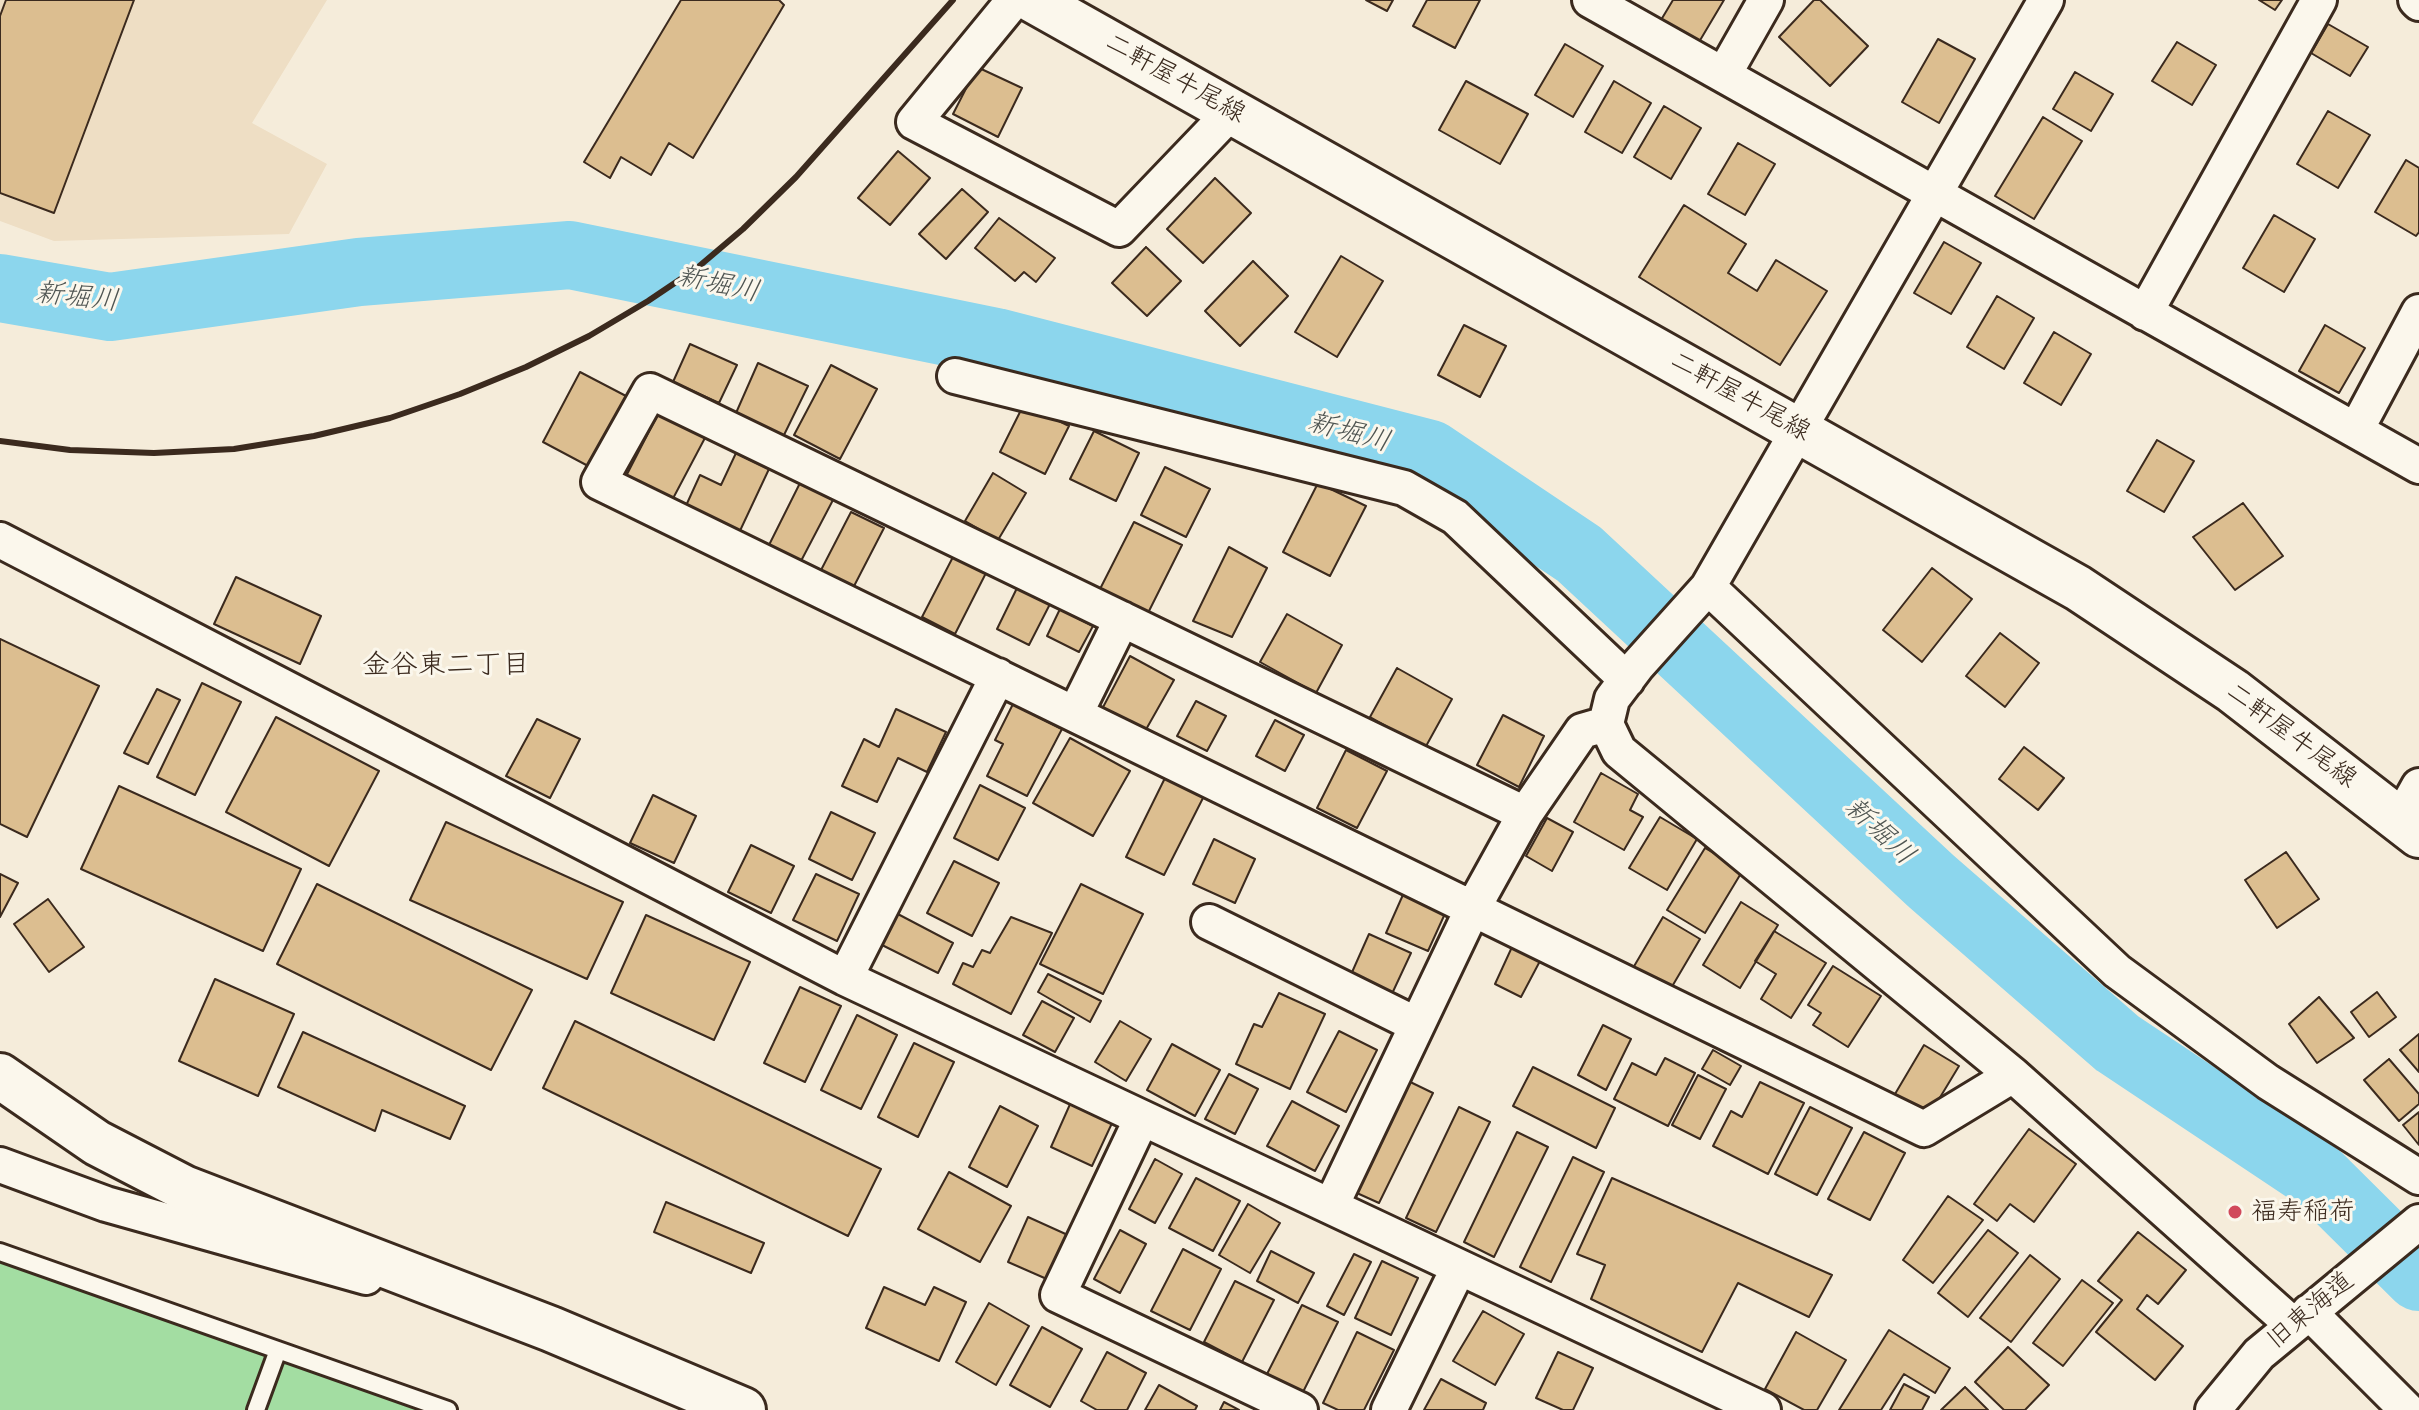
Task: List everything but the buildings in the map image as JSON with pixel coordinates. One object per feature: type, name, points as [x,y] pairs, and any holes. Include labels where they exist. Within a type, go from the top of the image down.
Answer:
[{"type":"street","points":[[1014,0],[914,122],[1119,229],[1232,111]]},
{"type":"street","name":"二軒屋牛尾線","points":[[1033,0],[2078,588],[2413,814]]},
{"type":"street","points":[[1590,0],[2419,466]]},
{"type":"street","points":[[1724,74],[1766,0]]},
{"type":"street","points":[[2046,0],[1700,595],[1612,699],[1606,724],[1619,751],[2013,1075],[2407,1410]]},
{"type":"street","points":[[2145,313],[2319,0]]},
{"type":"street","points":[[2356,430],[2419,312]]},
{"type":"street","points":[[955,376],[1404,488],[1455,517],[1632,673]]},
{"type":"street","points":[[1525,814],[650,391],[599,482],[1924,1129],[2013,1075]]},
{"type":"street","points":[[0,540],[845,978],[1763,1410]]},
{"type":"street","points":[[1700,595],[2117,971],[2268,1082],[2419,1177]]},
{"type":"street","points":[[1075,714],[1122,619]]},
{"type":"street","points":[[845,978],[998,676]]},
{"type":"street","points":[[1331,1206],[1473,908],[1525,814],[1582,731],[1606,724]]},
{"type":"street","points":[[1209,922],[1417,1025]]},
{"type":"street","points":[[0,1076],[97,1143],[184,1188],[551,1329],[743,1410]]},
{"type":"street","points":[[1142,1118],[1058,1295],[1300,1410]]},
{"type":"street","points":[[0,1165],[106,1204],[551,1329]]},
{"type":"street","name":"旧東海道","points":[[2213,1410],[2259,1354],[2419,1222]]},
{"type":"street","points":[[1389,1410],[1459,1267]]},
{"type":"lane","points":[[0,1252],[448,1410]]},
{"type":"lane","points":[[256,1410],[278,1350]]},
{"type":"shaded area","points":[[0,0],[327,0],[252,123],[327,164],[289,234],[54,241],[0,221]]},
{"type":"green space","points":[[0,1261],[235,1335],[428,1410],[0,1410]]},
{"type":"waterway","name":"新堀川","points":[[0,288],[110,307],[359,272],[570,255],[996,342],[1430,454],[1579,554],[1931,881],[2117,1043],[2318,1177],[2419,1277]]},
{"type":"railway","points":[[0,441],[70,450],[154,453],[234,449],[314,436],[390,418],[526,367],[589,336],[648,301],[697,268],[743,229],[796,177],[953,0]]},
{"type":"place","name":"福寿稲荷","points":[[2235,1212]]},
{"type":"district","name":"金谷東二丁目","points":[[446,666]]}]
